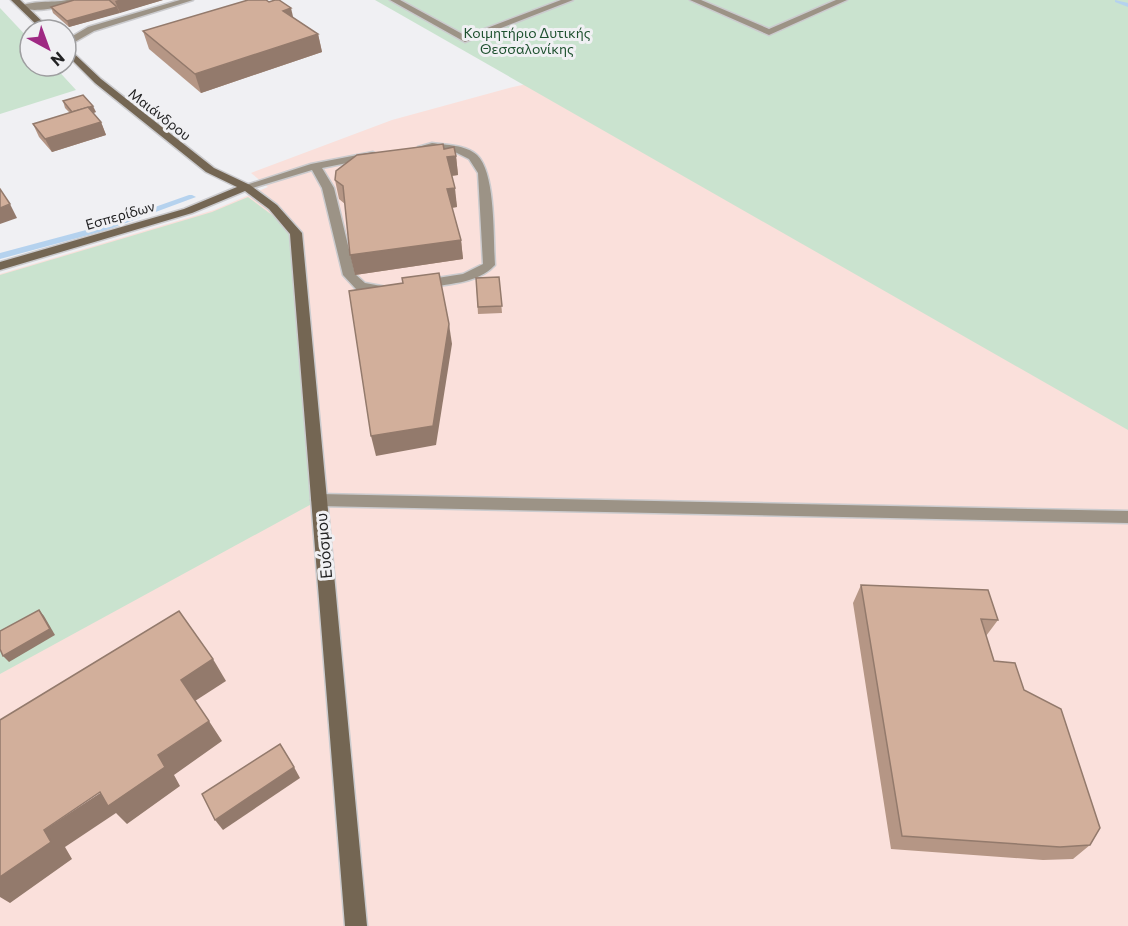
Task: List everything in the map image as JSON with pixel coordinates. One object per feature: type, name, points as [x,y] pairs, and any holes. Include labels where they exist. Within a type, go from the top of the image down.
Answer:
[{"type":"main road","points":[[15,0],[34,18]]},
{"type":"main road","name":"Μαιάνδρου","points":[[78,61],[98,81],[210,170],[246,188]]},
{"type":"main road","name":"Εσπερίδων","points":[[0,266],[188,211],[246,188]]},
{"type":"main road","name":"Ευόσμου","points":[[246,188],[273,207],[296,233],[356,926]]},
{"type":"street","points":[[78,35],[91,25],[189,0]]},
{"type":"street","points":[[394,0],[465,39],[569,0]]},
{"type":"street","points":[[693,0],[769,32],[843,0]]},
{"type":"street","points":[[23,7],[75,3]]},
{"type":"street","points":[[315,166],[328,188],[346,269],[351,280],[368,290],[404,287],[483,271],[489,265],[483,173],[473,157],[457,149],[432,146],[412,148]]},
{"type":"street","points":[[246,188],[315,166],[384,153]]},
{"type":"street","points":[[319,500],[1128,517]]},
{"type":"shaded area","points":[[1128,0],[1128,926],[0,926],[0,274],[214,210],[268,187],[251,173],[392,120],[513,87],[687,49]]},
{"type":"green space","name":"Κοιμητήριο Δυτικής Θεσσαλονίκης","points":[[375,0],[1128,0],[1128,430]]},
{"type":"green space","points":[[0,8],[18,27],[18,78],[65,78],[76,90],[0,114]]},
{"type":"green space","points":[[248,197],[296,233],[319,500],[0,674],[0,275],[212,212]]},
{"type":"building","points":[[74,0],[109,0],[117,7],[78,18],[64,18],[51,7]]},
{"type":"building","points":[[248,0],[269,2],[279,0],[291,8],[283,11],[318,34],[195,74],[143,31]]},
{"type":"building","points":[[83,95],[93,106],[72,112],[63,101]]},
{"type":"building","points":[[88,107],[101,122],[45,139],[33,124]]},
{"type":"building","points":[[443,144],[444,149],[454,147],[456,156],[447,157],[455,188],[447,189],[461,240],[350,255],[343,186],[335,180],[336,171],[357,155]]},
{"type":"building","points":[[0,189],[10,204],[0,208]]},
{"type":"building","points":[[439,273],[449,324],[433,426],[371,436],[349,291],[403,283],[402,278]]},
{"type":"building","points":[[499,277],[502,306],[478,307],[476,278]]},
{"type":"building","points":[[861,585],[988,590],[998,620],[981,619],[994,661],[1015,663],[1024,690],[1061,709],[1100,828],[1090,845],[1060,847],[902,836]]},
{"type":"building","points":[[39,610],[50,629],[3,656],[0,649],[0,631]]},
{"type":"building","points":[[179,611],[213,659],[181,680],[209,721],[158,755],[165,767],[108,806],[100,792],[44,830],[51,842],[0,877],[0,720]]},
{"type":"building","points":[[280,744],[294,767],[215,820],[202,794]]},
{"type":"waterway","points":[[1117,1],[1128,5]]},
{"type":"waterway","points":[[0,256],[104,228],[192,197]]}]
